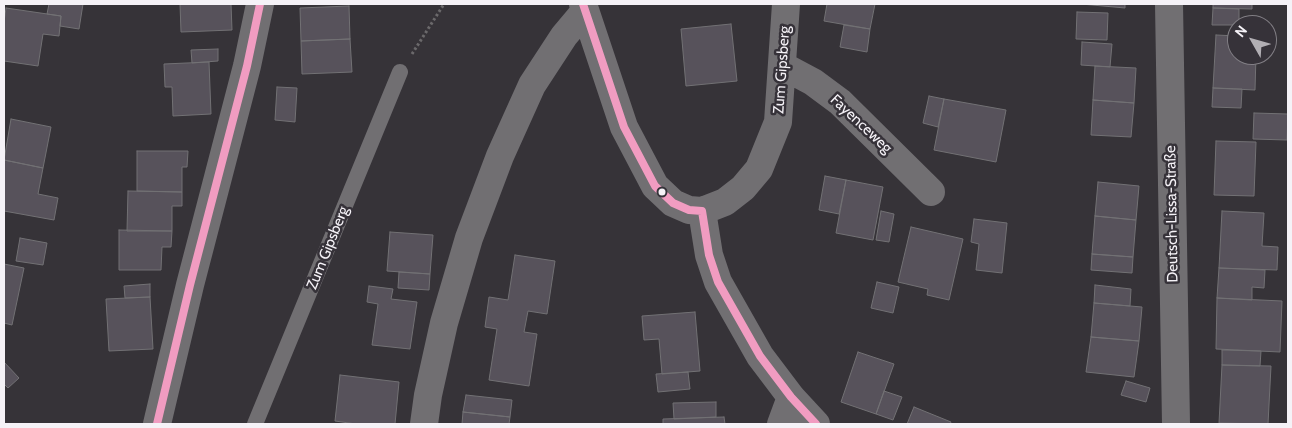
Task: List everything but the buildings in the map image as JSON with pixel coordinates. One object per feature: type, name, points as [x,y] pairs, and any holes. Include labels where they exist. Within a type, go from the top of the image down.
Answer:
[{"type":"street","points":[[157,424],[190,285],[247,66],[260,4]]},
{"type":"street","name":"Zum Gipsberg","points":[[702,211],[725,202],[743,188],[759,169],[778,122],[786,4]]},
{"type":"street","name":"Deutsch-Lissa-Straße","points":[[1169,4],[1176,424]]},
{"type":"street","points":[[584,7],[624,127],[656,186],[673,202],[689,210],[702,211],[709,255],[718,282],[760,356],[791,397],[816,424]]},
{"type":"street","points":[[424,424],[428,395],[444,323],[469,238],[500,156],[532,85],[584,7]]},
{"type":"street","name":"Fayenceweg","points":[[783,66],[813,82],[840,102],[931,192]]},
{"type":"street","points":[[781,424],[791,397]]},
{"type":"lane","name":"Zum Gipsberg","points":[[255,424],[400,72]]},
{"type":"path","points":[[400,72],[444,4]]},
{"type":"transit line","points":[[157,424],[190,285],[247,66],[260,4]]},
{"type":"transit line","points":[[583,4],[624,127],[655,186],[673,203],[689,210],[702,211],[709,255],[718,282],[760,356],[791,397],[816,424]]}]
